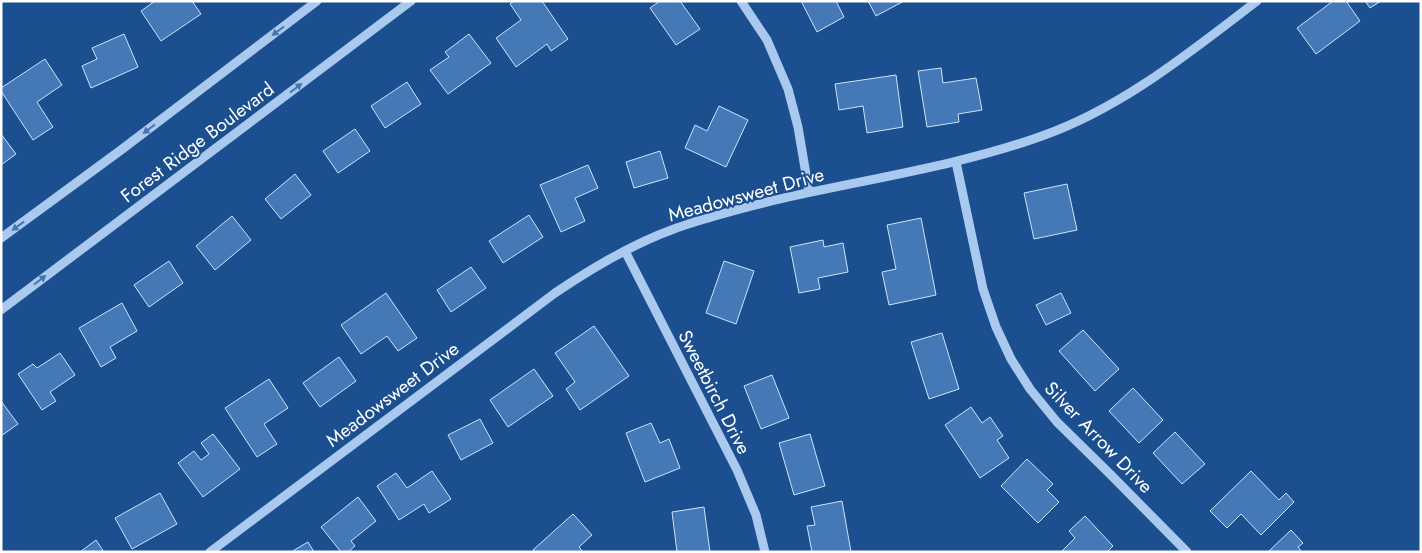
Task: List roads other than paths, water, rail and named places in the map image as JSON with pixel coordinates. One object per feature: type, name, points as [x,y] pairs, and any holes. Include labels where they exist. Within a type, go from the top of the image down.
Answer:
[{"type":"street","name":"Forest Ridge Boulevard","points":[[1,238],[129,144],[317,1]]},
{"type":"street","name":"Forest Ridge Boulevard","points":[[1,310],[411,1]]},
{"type":"street","points":[[741,1],[768,40],[788,89],[798,127],[809,192]]},
{"type":"street","name":"Meadowsweet Drive","points":[[210,552],[555,292],[625,251],[674,229],[742,208],[809,192],[956,162],[1044,136],[1076,122],[1121,98],[1164,71],[1258,1]]},
{"type":"street","name":"Silver Arrow Drive","points":[[956,162],[983,289],[996,327],[1011,359],[1030,389],[1057,422],[1183,550]]},
{"type":"street","name":"Sweetbirch Drive","points":[[625,251],[737,470],[756,514],[765,552]]}]
